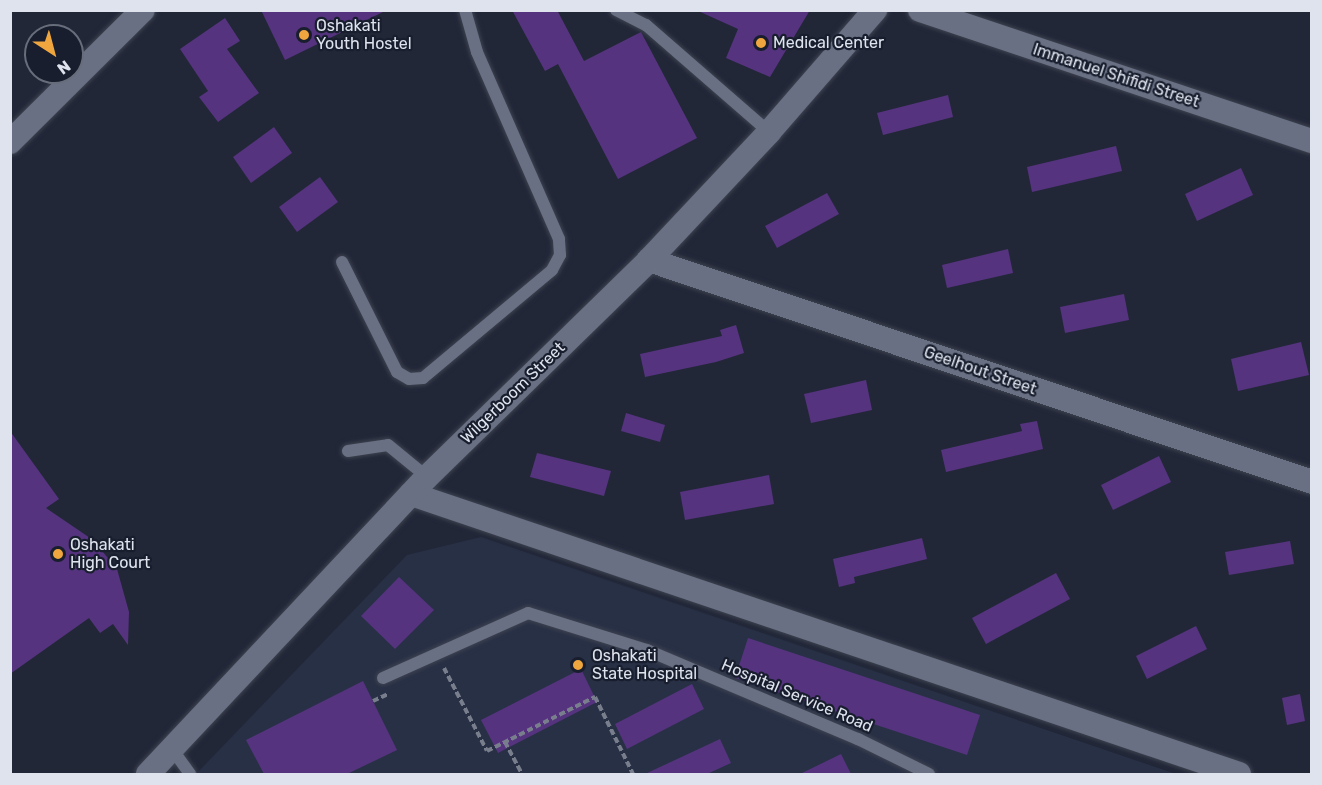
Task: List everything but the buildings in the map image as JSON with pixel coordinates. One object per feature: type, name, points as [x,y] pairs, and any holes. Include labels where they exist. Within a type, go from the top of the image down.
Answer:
[{"type":"street","points":[[10,142],[143,10]]},
{"type":"street","name":"Wilgerboom Street","points":[[148,774],[411,494],[650,260],[769,132],[875,10]]},
{"type":"street","name":"Immanuel Shifidi Street","points":[[920,10],[1311,141]]},
{"type":"street","name":"Geelhout Street","points":[[650,260],[1311,482]]},
{"type":"street","points":[[411,494],[1239,774]]},
{"type":"lane","points":[[342,262],[397,372],[409,379],[423,378],[552,270],[560,255],[559,239],[477,52],[465,10]]},
{"type":"lane","points":[[616,10],[646,25],[769,132]]},
{"type":"lane","points":[[348,451],[388,445],[428,477]]},
{"type":"lane","name":"Hospital Service Road","points":[[383,678],[528,612],[647,650],[858,739],[929,774]]},
{"type":"lane","points":[[172,749],[190,774]]},
{"type":"path","points":[[435,672],[446,668],[487,751],[595,697],[633,774]]},
{"type":"path","points":[[373,701],[394,692]]},
{"type":"path","points":[[505,742],[522,774]]},
{"type":"shaded area","name":"Oshakati State Hospital","points":[[481,537],[1176,774],[196,774],[407,555]]},
{"type":"place","name":"Oshakati Youth Hostel","points":[[304,35]]},
{"type":"place","name":"Medical Center","points":[[761,43]]},
{"type":"place","name":"Oshakati High Court","points":[[58,554]]},
{"type":"place","name":"Oshakati State Hospital","points":[[578,665]]}]
